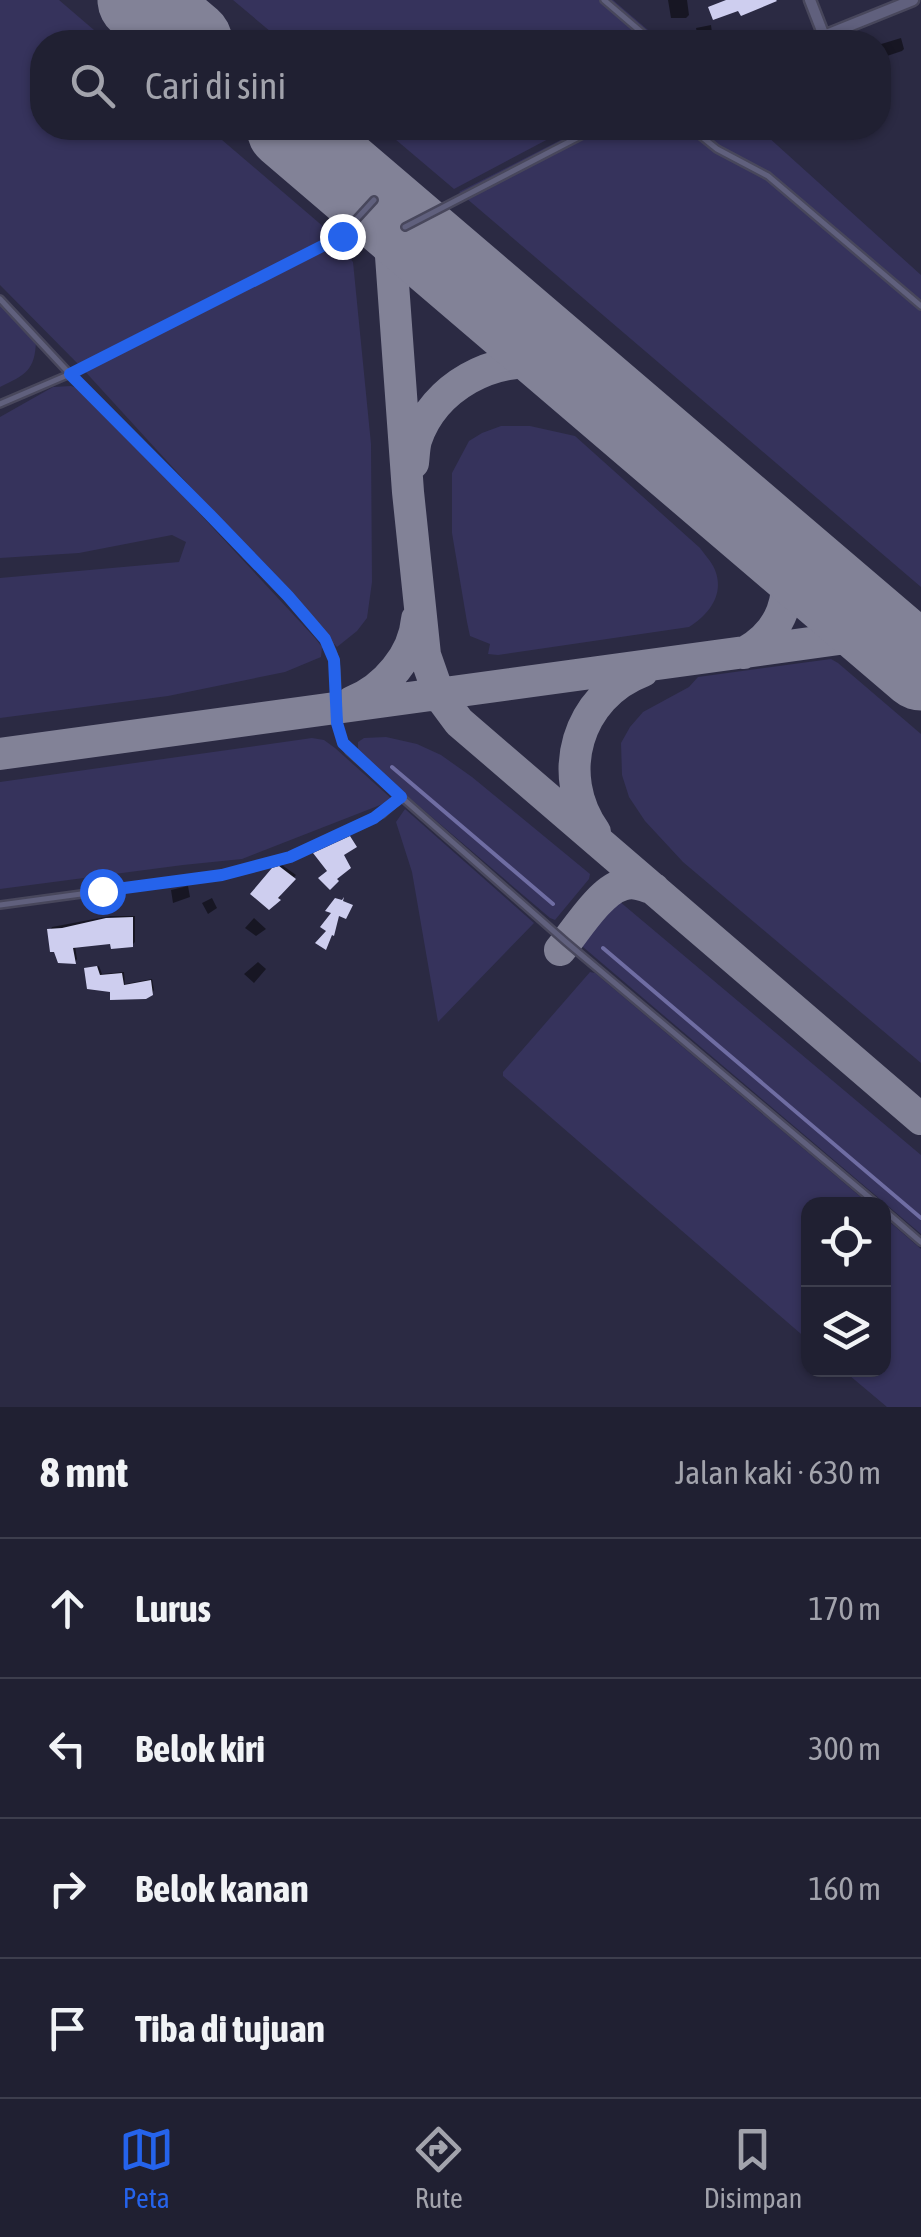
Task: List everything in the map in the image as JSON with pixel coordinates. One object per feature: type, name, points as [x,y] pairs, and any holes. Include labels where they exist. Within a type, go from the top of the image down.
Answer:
[{"type":"street","points":[[810,0],[822,30]]},
{"type":"street","points":[[836,30],[886,6],[913,0]]},
{"type":"lane","points":[[604,0],[639,30]]},
{"type":"lane","points":[[405,227],[573,140]]},
{"type":"lane","points":[[706,140],[768,176],[921,306]]},
{"type":"lane","points":[[0,404],[70,374],[342,236],[374,200]]},
{"type":"lane","points":[[0,299],[299,608],[331,650],[336,673],[337,723],[343,743],[566,942],[869,1197]]},
{"type":"lane","points":[[0,905],[222,875],[290,857],[374,818],[401,797]]},
{"type":"lane","points":[[891,1216],[921,1242]]},
{"type":"shaded area","points":[[0,0],[59,0],[94,30],[30,30],[30,140],[222,140],[325,228],[353,262],[371,444],[372,582],[367,618],[357,631],[337,647],[81,367],[0,285]]},
{"type":"shaded area","points":[[233,0],[613,0],[648,30],[269,30]]},
{"type":"shaded area","points":[[396,140],[546,140],[454,189]]},
{"type":"shaded area","points":[[561,140],[771,140],[921,275],[921,587],[459,192]]},
{"type":"shaded area","points":[[0,302],[36,341],[31,366],[0,387]]},
{"type":"shaded area","points":[[71,386],[86,391],[315,638],[322,647],[321,657],[285,672],[168,696],[0,718],[0,578],[179,562],[186,542],[172,535],[79,553],[0,558],[0,417],[53,387]]},
{"type":"shaded area","points":[[501,426],[530,426],[575,436],[700,548],[718,579],[716,596],[702,617],[689,627],[488,654],[490,644],[470,636],[467,622],[452,533],[452,473],[469,441]]},
{"type":"shaded area","points":[[831,659],[921,734],[921,1063],[683,862],[645,821],[629,797],[622,775],[621,743],[630,727],[643,712],[689,687],[698,677]]},
{"type":"shaded area","points":[[386,737],[441,755],[590,874],[555,920],[358,754],[358,742],[364,738]]},
{"type":"shaded area","points":[[312,738],[335,748],[393,800],[242,859],[0,889],[0,782]]},
{"type":"shaded area","points":[[405,809],[534,923],[438,1022],[412,872],[396,822]]},
{"type":"shaded area","points":[[619,901],[921,1155],[921,1234],[891,1209],[891,1197],[877,1197],[583,947],[583,937]]},
{"type":"shaded area","points":[[590,972],[595,973],[861,1197],[801,1197],[801,1334],[503,1076]]},
{"type":"shaded area","points":[[891,1223],[921,1249],[921,1407],[887,1407],[851,1377],[891,1377]]},
{"type":"building","points":[[726,0],[777,1],[741,16],[738,11],[713,20],[708,7]]},
{"type":"building","points":[[350,836],[357,847],[344,855],[351,868],[330,890],[318,878],[327,871],[313,853]]},
{"type":"building","points":[[279,866],[296,879],[269,910],[250,894],[272,868]]},
{"type":"building","points":[[344,897],[343,901],[353,905],[346,919],[339,916],[326,950],[315,943],[326,931],[320,927],[331,913],[325,911],[335,898]]},
{"type":"building","points":[[133,917],[133,947],[111,949],[110,944],[73,948],[76,964],[58,963],[54,952],[50,952],[47,929]]},
{"type":"building","points":[[97,966],[100,975],[122,973],[124,985],[151,980],[153,995],[146,999],[110,1000],[110,992],[87,989],[84,968]]},
{"type":"waterway","points":[[392,767],[553,904]]},
{"type":"waterway","points":[[603,948],[921,1218]]},
{"type":"taxiway","points":[[374,200],[391,256],[408,492],[425,655],[439,695],[459,722],[921,1119]]},
{"type":"taxiway","points":[[413,463],[416,440],[425,421],[437,404],[468,378],[507,364],[528,362],[552,365],[584,380]]},
{"type":"taxiway","points":[[744,653],[768,634],[782,611],[788,585],[788,554]]},
{"type":"taxiway","points":[[352,702],[376,689],[396,669],[410,645],[417,619]]},
{"type":"taxiway","points":[[0,754],[839,639],[873,640],[904,653]]},
{"type":"taxiway","points":[[595,832],[576,786],[579,740],[602,699],[620,683],[643,671]]},
{"type":"taxiway","points":[[560,950],[597,903],[614,889],[630,883],[654,889]]},
{"type":"runway","points":[[140,0],[176,30]]},
{"type":"runway","points":[[303,140],[921,668]]},
{"type":"route","points":[[102,891],[222,875],[290,857],[382,814],[401,797],[343,743],[337,723],[334,660],[325,639],[288,596],[70,374],[342,236]]}]
